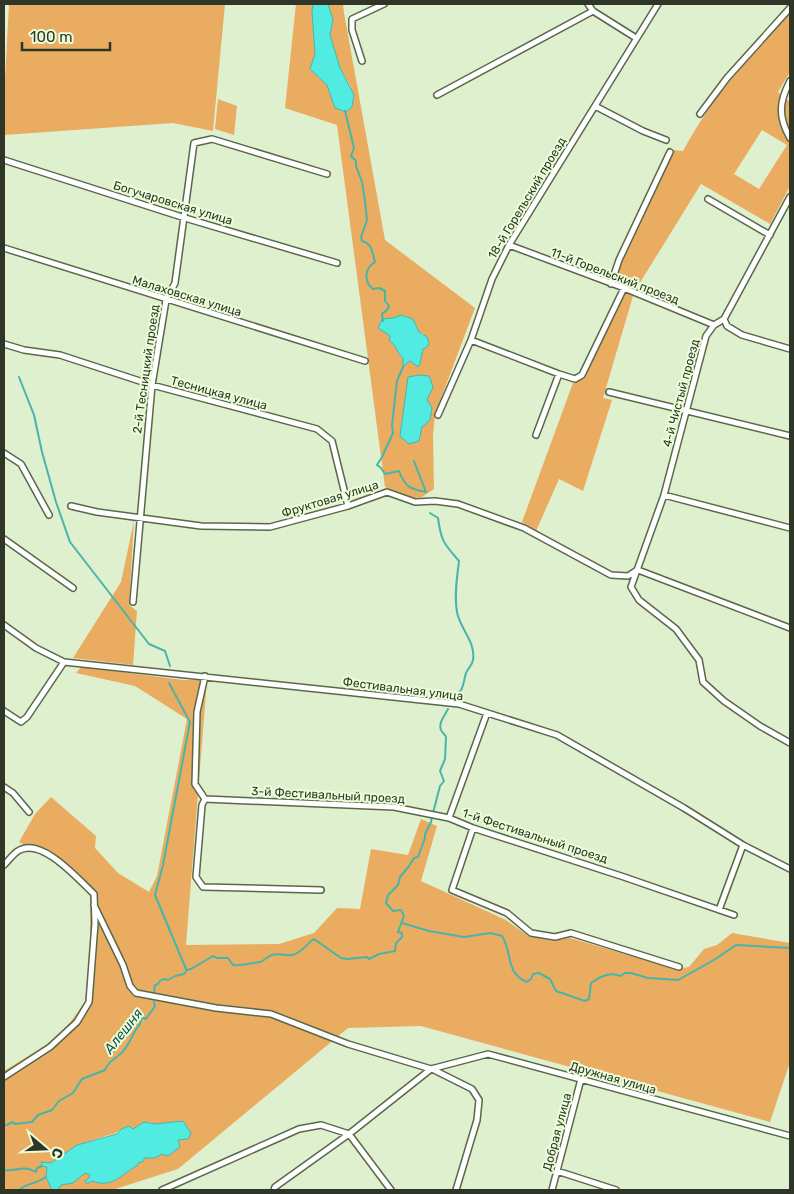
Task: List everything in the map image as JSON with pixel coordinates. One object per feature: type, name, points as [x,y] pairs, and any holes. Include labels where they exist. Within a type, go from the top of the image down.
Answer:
[{"type":"street","points":[[362,61],[352,30],[352,19],[384,4]]},
{"type":"street","points":[[588,4],[593,11],[636,38]]},
{"type":"street","name":"18-й Горельский проезд","points":[[438,415],[471,340],[492,279],[509,245],[658,4]]},
{"type":"street","points":[[700,114],[727,78],[790,8]]},
{"type":"street","points":[[438,96],[593,11]]},
{"type":"street","points":[[790,81],[788,92],[781,108],[782,119],[790,138]]},
{"type":"street","points":[[595,106],[643,131],[666,140]]},
{"type":"street","name":"2-й Тесницкий проезд","points":[[133,602],[152,386],[166,300],[175,283],[194,143],[212,139],[327,174]]},
{"type":"street","points":[[611,284],[622,251],[670,152]]},
{"type":"street","name":"Богучаровская улица","points":[[4,160],[185,218],[337,263]]},
{"type":"street","points":[[714,325],[724,319],[790,198]]},
{"type":"street","points":[[708,199],[770,235]]},
{"type":"street","name":"11-й Горельский проезд","points":[[509,245],[624,288],[714,325]]},
{"type":"street","name":"Малаховская улица","points":[[4,248],[365,361]]},
{"type":"street","points":[[471,340],[575,379],[582,376],[624,288]]},
{"type":"street","points":[[724,319],[727,326],[742,335],[790,350]]},
{"type":"street","name":"4-й Чистый проезд","points":[[714,325],[706,336],[664,495],[631,587],[639,600],[676,629],[699,660],[703,682],[724,701],[760,726],[790,743]]},
{"type":"street","name":"Тесницкая улица","points":[[4,344],[24,350],[60,355],[152,386],[317,429],[332,441],[348,506]]},
{"type":"street","points":[[536,435],[559,374]]},
{"type":"street","points":[[609,392],[790,436]]},
{"type":"street","points":[[4,453],[21,464],[48,515]]},
{"type":"street","name":"Фруктовая улица","points":[[71,506],[97,512],[201,526],[270,527],[348,506],[387,492],[415,502],[434,501],[458,504],[524,528],[611,575],[628,576],[638,570]]},
{"type":"street","points":[[664,495],[790,528]]},
{"type":"street","points":[[4,538],[73,588]]},
{"type":"street","points":[[638,570],[790,628]]},
{"type":"street","points":[[4,624],[36,648],[64,662],[27,717],[21,722],[4,710]]},
{"type":"street","name":"Фестивальная улица","points":[[64,662],[458,704],[557,735],[684,808],[743,845],[790,869]]},
{"type":"street","points":[[204,676],[197,712],[195,784],[205,799],[202,805],[196,878],[204,887],[321,890]]},
{"type":"street","name":"1-й Фестивальный проезд","points":[[487,713],[450,818],[473,828],[624,876],[734,915]]},
{"type":"street","points":[[4,787],[13,793],[29,812]]},
{"type":"street","name":"3-й Фестивальный проезд","points":[[205,799],[394,807],[450,818]]},
{"type":"street","points":[[473,828],[452,890],[507,913],[531,933],[555,937],[572,933],[679,966]]},
{"type":"street","points":[[720,910],[743,845]]},
{"type":"street","points":[[4,865],[18,850],[35,847],[58,861],[94,894],[95,923],[89,1002],[77,1022],[50,1047],[4,1077]]},
{"type":"street","points":[[94,905],[123,965],[130,986],[136,993],[216,1008],[271,1014],[348,1044],[431,1069],[472,1089],[479,1100],[477,1120],[456,1190]]},
{"type":"street","name":"Дружная улица","points":[[431,1069],[488,1054],[790,1136]]},
{"type":"street","points":[[274,1190],[275,1187],[348,1134],[431,1069]]},
{"type":"street","name":"Добрая улица","points":[[552,1190],[581,1079]]},
{"type":"street","points":[[162,1190],[299,1129],[321,1125],[348,1134],[391,1190]]},
{"type":"street","points":[[557,1171],[616,1190]]},
{"type":"shaded area","points":[[9,4],[225,4],[213,131],[173,123],[4,135]]},
{"type":"shaded area","points":[[296,4],[313,4],[315,54],[310,69],[327,85],[335,108],[351,87],[340,68],[330,35],[333,20],[328,4],[343,4],[385,240],[475,308],[435,414],[433,435],[434,489],[422,497],[414,498],[385,487],[337,125],[285,108]],"holes":[[[393,318],[415,323],[419,332],[424,334],[420,364],[418,367],[411,361],[403,367],[403,358],[389,340],[390,336],[382,319]]]},
{"type":"shaded area","points":[[790,12],[790,72],[778,92],[790,102],[790,186],[770,224],[701,184],[636,289],[618,281],[617,275],[621,261],[674,150],[683,151],[718,96]],"holes":[[[762,130],[787,145],[759,189],[734,174]]]},
{"type":"shaded area","points":[[218,99],[237,106],[234,135],[215,129]]},
{"type":"shaded area","points":[[625,292],[633,296],[603,398],[612,400],[583,491],[559,479],[536,531],[522,522],[573,383],[585,378],[607,326]]},
{"type":"shaded area","points":[[134,521],[129,605],[137,611],[133,665],[73,658],[121,582]]},
{"type":"shaded area","points":[[81,667],[183,680],[207,680],[186,945],[279,944],[314,933],[337,908],[360,909],[371,849],[408,855],[421,819],[437,826],[421,881],[506,920],[528,936],[554,941],[570,938],[676,969],[689,967],[704,949],[717,945],[732,933],[790,943],[790,1062],[770,1122],[421,1026],[348,1028],[178,1169],[112,1190],[58,1190],[60,1185],[73,1183],[85,1173],[90,1174],[89,1179],[96,1183],[104,1183],[119,1178],[144,1158],[155,1158],[162,1154],[178,1139],[183,1121],[155,1124],[149,1122],[133,1129],[121,1129],[115,1133],[86,1142],[51,1163],[47,1163],[46,1177],[52,1190],[4,1190],[4,1071],[49,1043],[69,1024],[85,1002],[90,943],[90,895],[57,863],[19,842],[35,814],[51,797],[96,836],[95,848],[118,873],[149,892],[157,876],[187,719],[135,686],[76,673]]},
{"type":"water","points":[[313,4],[328,4],[333,20],[330,35],[340,68],[354,95],[352,107],[346,112],[335,108],[327,85],[310,69],[315,54]]},
{"type":"water","points":[[401,315],[413,319],[419,332],[427,337],[429,343],[423,349],[418,367],[410,361],[403,367],[403,358],[389,340],[390,336],[378,328],[382,319]]},
{"type":"water","points":[[429,376],[433,387],[427,400],[432,408],[430,420],[422,427],[419,441],[409,444],[400,436],[408,377]]},
{"type":"water","points":[[183,1121],[191,1133],[188,1139],[178,1140],[180,1147],[168,1156],[162,1154],[155,1158],[144,1158],[144,1161],[138,1163],[138,1165],[111,1182],[99,1183],[92,1181],[87,1184],[85,1181],[90,1175],[85,1173],[73,1183],[61,1185],[58,1190],[52,1190],[46,1177],[47,1167],[42,1166],[41,1162],[51,1163],[77,1145],[117,1134],[121,1129],[129,1126],[133,1129],[144,1122],[155,1124]]},
{"type":"waterway","points":[[345,111],[354,148],[351,156],[356,161],[365,201],[367,220],[361,237],[362,241],[366,242],[370,247],[375,262],[369,268],[366,275],[373,289],[379,288],[385,291],[385,301],[389,306],[382,314],[383,321]]},
{"type":"waterway","points":[[403,367],[397,381],[392,425],[393,433],[377,465],[385,474],[399,471],[406,484],[416,490],[426,492]]},
{"type":"waterway","points":[[19,377],[34,415],[56,502],[70,542],[149,644],[165,651],[170,666]]},
{"type":"waterway","points":[[414,461],[426,492]]},
{"type":"waterway","points":[[430,513],[438,518],[444,542],[459,561],[456,606],[473,653],[472,662],[466,673],[462,688],[452,699]]},
{"type":"waterway","points":[[169,683],[190,722],[163,865],[155,895],[186,969]]},
{"type":"waterway","points":[[433,813],[440,786],[444,781],[440,771],[445,759],[446,737],[441,731],[440,725],[448,709]]},
{"type":"waterway","name":"Алешня","points":[[154,993],[155,985],[163,979],[168,980],[184,974],[187,970],[213,956],[228,958],[233,965],[242,965],[262,961],[272,955],[295,954],[314,939],[341,958],[347,959],[367,957],[369,959],[379,954],[395,951],[396,943],[402,937],[402,933],[398,932],[404,916],[401,910],[393,911],[386,903],[388,895],[398,885],[400,877],[414,858],[418,857],[432,817]]},
{"type":"waterway","points":[[402,923],[429,931],[464,937],[491,933],[502,936],[512,968],[520,978],[527,982],[533,974],[539,973],[550,979],[556,991],[585,1001],[589,999],[591,983],[605,975],[620,976],[625,973],[631,973],[648,978],[678,980],[736,945],[790,948]]},
{"type":"waterway","name":"Алешня","points":[[4,1126],[13,1122],[15,1124],[32,1122],[38,1115],[52,1110],[59,1101],[73,1093],[82,1079],[105,1070],[108,1064],[122,1053],[141,1020],[143,1018],[146,1019],[155,1006],[154,1002]]},
{"type":"waterway","points":[[4,1170],[23,1168],[36,1172],[37,1168],[42,1166]]},
{"type":"waterway","points":[[19,1190],[46,1177]]}]
